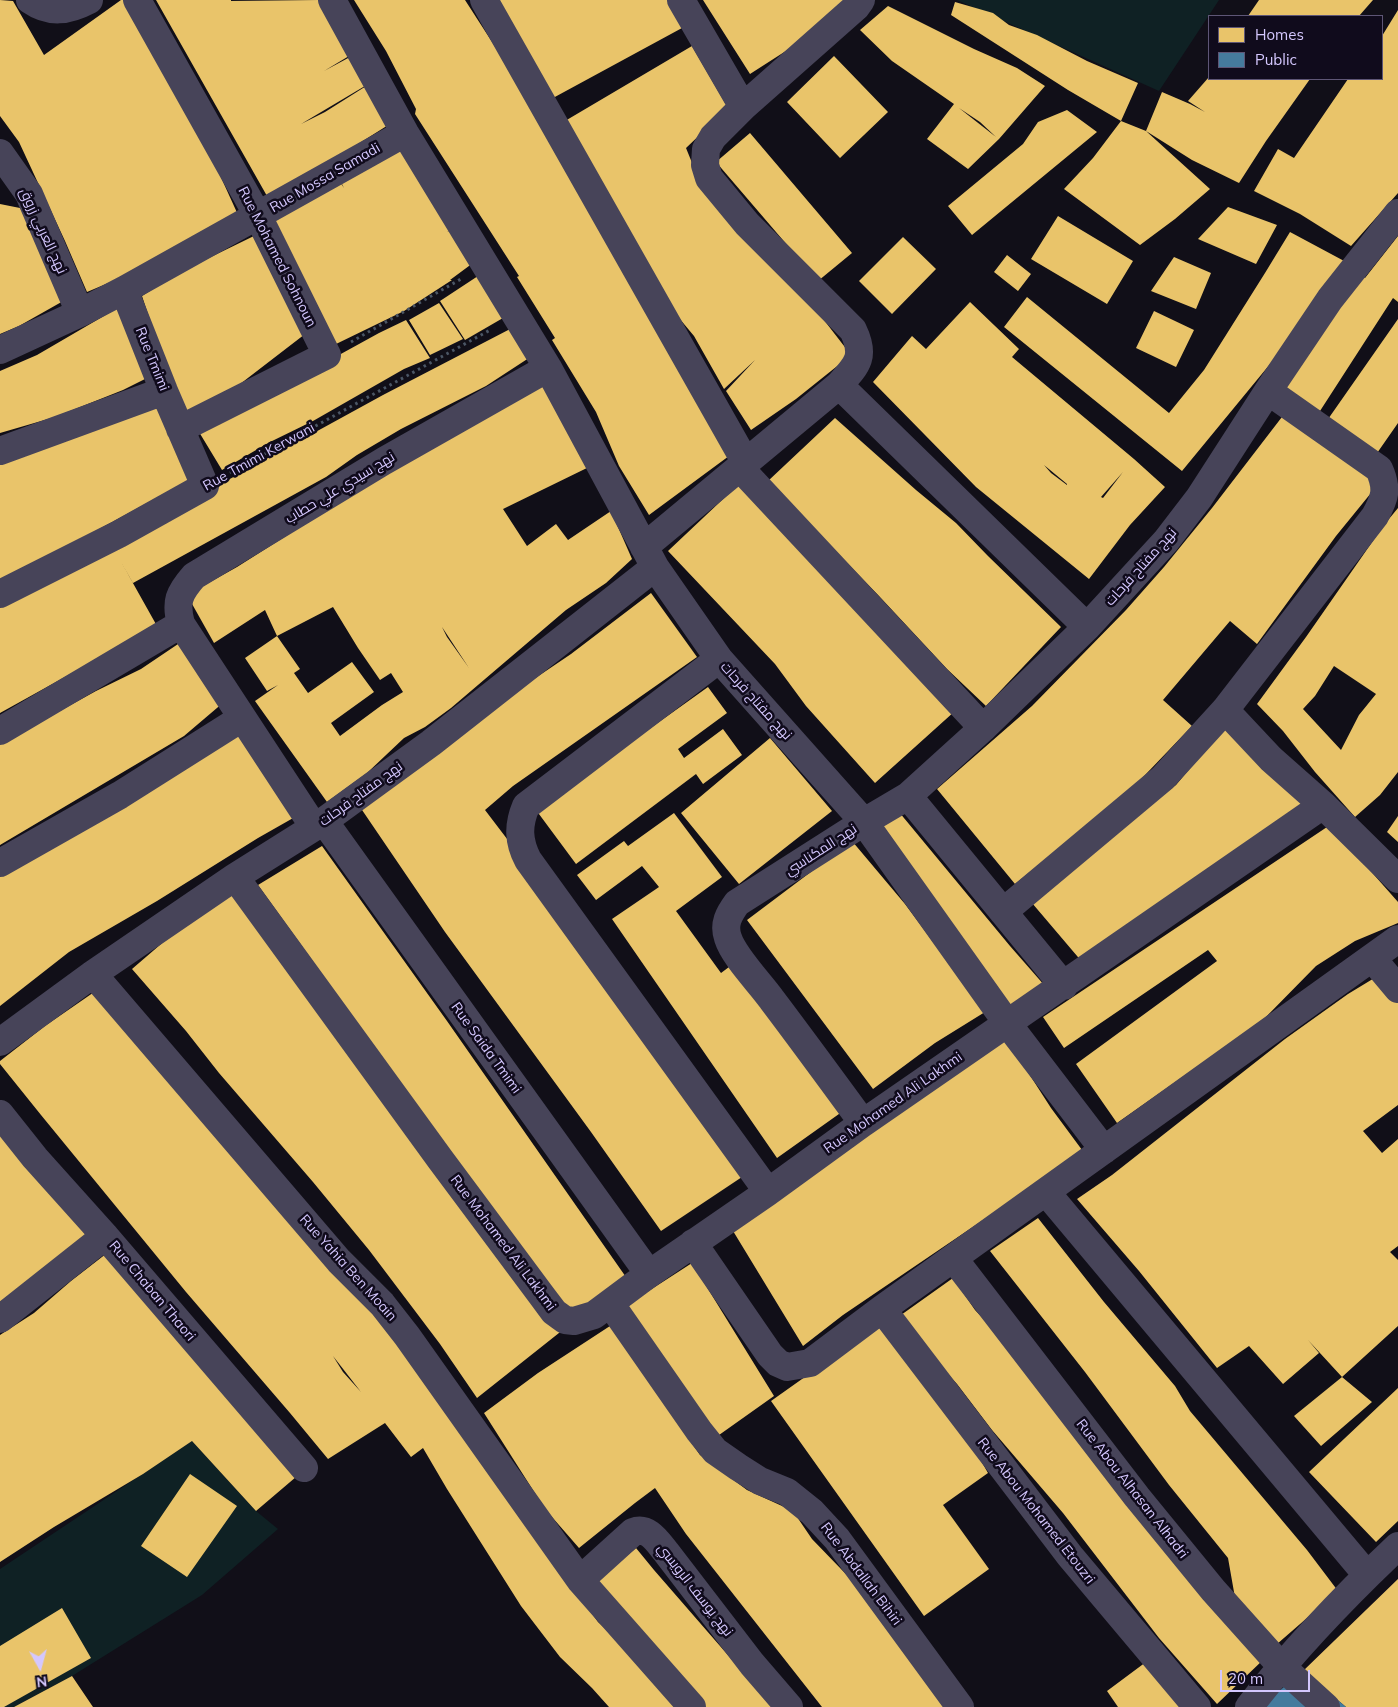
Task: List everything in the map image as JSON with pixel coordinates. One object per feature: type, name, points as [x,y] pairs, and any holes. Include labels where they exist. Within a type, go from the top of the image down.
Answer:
[{"type":"street","points":[[30,0],[50,10],[75,7],[89,0]]},
{"type":"street","name":"Rue Mohamed Sohnoun","points":[[137,0],[258,216],[327,355]]},
{"type":"street","points":[[332,0],[405,133],[548,368],[649,557],[743,465],[839,386],[857,365],[860,352],[859,342],[853,330],[746,224],[709,178],[704,165],[706,149],[713,137],[743,107],[856,7],[861,0]]},
{"type":"street","points":[[484,0],[743,465],[983,728]]},
{"type":"street","points":[[681,0],[743,107]]},
{"type":"street","name":"Rue Mossa Samadi","points":[[0,350],[80,313],[124,290],[405,133]]},
{"type":"street","name":"نهج العربي زروق","points":[[0,153],[29,194],[80,313]]},
{"type":"street","points":[[0,189],[29,194]]},
{"type":"street","name":"نهج مفتاح فرحات","points":[[0,1042],[93,974],[235,877],[319,824],[431,743],[649,557],[719,658],[864,822],[908,796],[983,728],[1087,628],[1166,541],[1199,498],[1330,299],[1398,213]]},
{"type":"street","name":"Rue Tmimi","points":[[124,290],[164,391],[205,486]]},
{"type":"street","points":[[180,429],[327,355]]},
{"type":"street","name":"نهج سيدي علي حطاب","points":[[181,624],[178,611],[179,602],[183,589],[194,576],[384,461],[548,368]]},
{"type":"street","points":[[839,386],[1087,628]]},
{"type":"street","points":[[0,451],[164,391]]},
{"type":"street","points":[[1003,912],[1163,778],[1225,710],[1375,516],[1382,504],[1385,492],[1384,480],[1379,469],[1268,391]]},
{"type":"street","name":"Rue Tmimi Kerwani","points":[[0,594],[119,534],[205,486]]},
{"type":"street","points":[[0,731],[181,624],[242,718],[319,824]]},
{"type":"street","points":[[719,658],[526,806],[520,826],[520,838],[528,860],[768,1192]]},
{"type":"street","points":[[1225,710],[1271,759],[1323,805],[1398,879]]},
{"type":"street","points":[[0,863],[120,794],[242,718]]},
{"type":"street","points":[[908,796],[1064,986]]},
{"type":"street","name":"Rue Mohamed Ali Lakhmi","points":[[235,877],[554,1312],[566,1320],[574,1321],[594,1315],[648,1274],[1323,805]]},
{"type":"street","name":"نهج المكناسي","points":[[864,1123],[734,951],[728,938],[726,926],[728,915],[737,904],[864,822],[1008,1023],[1104,1150]]},
{"type":"street","name":"Rue Saida Tmimi","points":[[319,824],[648,1274]]},
{"type":"street","points":[[693,1243],[770,1355],[778,1363],[787,1367],[810,1363],[882,1309],[1398,939]]},
{"type":"street","points":[[1372,958],[1398,988]]},
{"type":"street","name":"Rue Yahia Ben Moain","points":[[93,974],[339,1261],[382,1304],[407,1336],[580,1580]]},
{"type":"street","name":"Rue Chaban Thaori","points":[[0,1114],[35,1158],[106,1236],[304,1468]]},
{"type":"street","points":[[1046,1192],[1367,1575]]},
{"type":"street","points":[[0,1319],[106,1236]]},
{"type":"street","name":"Rue Abou Alhasan Alhadri","points":[[954,1258],[1137,1497],[1213,1590],[1281,1666],[1326,1707]]},
{"type":"street","name":"Rue Abdallah Bihiri","points":[[610,1303],[698,1431],[715,1451],[760,1481],[787,1492],[812,1512],[837,1539],[960,1707]]},
{"type":"street","name":"Rue Abou Mohamed Etouzri","points":[[882,1309],[1070,1556],[1196,1707]]},
{"type":"street","name":"نهج يوسف الرويسي","points":[[580,1580],[633,1532],[639,1529],[645,1531],[666,1552],[752,1664],[789,1707]]},
{"type":"street","points":[[1249,1707],[1281,1666],[1367,1575],[1398,1546]]},
{"type":"street","points":[[580,1580],[692,1707]]},
{"type":"path","points":[[327,355],[485,264]]},
{"type":"path","name":"Rue Tmimi Kerwani","points":[[205,486],[516,316]]},
{"type":"shaded area","points":[[957,0],[1219,0],[1159,91]]},
{"type":"shaded area","points":[[192,1441],[256,1511],[278,1529],[202,1595],[72,1676],[14,1707],[0,1707],[0,1569]]},
{"type":"building: Homes","points":[[0,0],[13,1],[44,55],[123,0],[219,173],[239,217],[182,252],[87,292],[19,142],[0,116]]},
{"type":"building: Homes","points":[[156,0],[318,0],[349,56],[324,71],[350,57],[370,83],[301,124],[325,112],[371,83],[393,122],[347,151],[267,196]]},
{"type":"building: Homes","points":[[354,0],[465,0],[503,59],[729,456],[649,515],[619,466],[596,412],[552,340],[555,338],[517,277],[519,276],[415,114],[416,109],[386,51]]},
{"type":"building: Homes","points":[[499,0],[667,0],[682,28],[553,98]]},
{"type":"building: Homes","points":[[703,0],[848,0],[803,40],[750,74]]},
{"type":"building: Homes","points":[[1259,0],[1373,0],[1360,15],[1249,15]]},
{"type":"building: Homes","points":[[955,2],[993,13],[1009,25],[1037,35],[1087,61],[1138,83],[1121,121],[1068,90],[951,15]]},
{"type":"building: Homes","points":[[888,6],[974,49],[1017,68],[1045,86],[999,139],[968,169],[927,139],[954,104],[892,61],[860,30]],"holes":[[[959,108],[980,122],[996,137]]]},
{"type":"building: Homes","points":[[1398,10],[1398,193],[1351,246],[1300,214],[1254,191],[1278,149],[1294,158],[1347,80],[1383,80],[1383,34]]},
{"type":"building: Homes","points":[[692,46],[728,108],[686,148],[699,180],[817,311],[851,355],[796,399],[751,430],[726,391],[755,360],[724,389],[694,336],[654,288],[565,121]]},
{"type":"building: Homes","points":[[834,56],[888,112],[840,158],[787,102]]},
{"type":"building: Homes","points":[[1208,78],[1208,80],[1309,80],[1239,183],[1192,160],[1146,131],[1162,92],[1205,112],[1188,101]]},
{"type":"building: Homes","points":[[1067,110],[1097,132],[972,235],[948,206],[1023,144],[1038,122]]},
{"type":"building: Homes","points":[[1121,121],[1146,131],[1210,189],[1175,219],[1140,245],[1064,189],[1093,158]]},
{"type":"building: Homes","points":[[750,133],[852,253],[818,281],[716,162]]},
{"type":"building: Homes","points":[[404,146],[454,228],[447,232],[454,229],[473,263],[450,280],[452,280],[404,311],[334,345],[270,217],[340,182],[344,188],[341,182]]},
{"type":"building: Homes","points":[[0,204],[30,210],[65,300],[19,326],[0,334]]},
{"type":"building: Homes","points":[[1228,207],[1277,225],[1256,264],[1198,239]]},
{"type":"building: Homes","points":[[1058,216],[1133,261],[1107,304],[1031,259]]},
{"type":"building: Homes","points":[[1290,232],[1346,262],[1275,358],[1182,471],[1004,327],[1027,297],[1169,413],[1204,370]]},
{"type":"building: Homes","points":[[258,234],[309,331],[218,401],[187,416],[166,368],[142,296],[178,273]]},
{"type":"building: Homes","points":[[1398,236],[1398,302],[1393,298],[1320,411],[1281,387],[1362,276],[1365,278]]},
{"type":"building: Homes","points":[[903,237],[936,269],[892,314],[859,281]]},
{"type":"building: Homes","points":[[1007,255],[1031,274],[1018,291],[994,272]]},
{"type":"building: Homes","points":[[1174,257],[1211,273],[1196,309],[1151,291]]},
{"type":"building: Homes","points":[[478,276],[503,318],[465,340],[440,301]]},
{"type":"building: Homes","points":[[970,302],[1019,349],[1012,357],[1165,487],[1130,525],[1089,579],[976,487],[873,382],[912,336],[926,349]],"holes":[[[1044,465],[1067,484],[1067,485],[1051,473]],[[1123,472],[1103,498],[1101,497]]]},
{"type":"building: Homes","points":[[439,303],[463,339],[430,355],[409,320]]},
{"type":"building: Homes","points":[[121,306],[153,375],[123,390],[55,417],[0,433],[0,371],[37,355]]},
{"type":"building: Homes","points":[[1154,311],[1194,330],[1176,367],[1136,348]]},
{"type":"building: Homes","points":[[1398,319],[1398,423],[1375,456],[1326,422]]},
{"type":"building: Homes","points":[[406,320],[430,358],[404,369],[222,470],[199,432]]},
{"type":"building: Homes","points":[[512,328],[535,354],[486,386],[401,429],[357,455],[326,477],[133,583],[120,560],[157,626],[0,713],[0,605],[383,395]]},
{"type":"building: Homes","points":[[548,383],[589,467],[503,509],[527,546],[556,524],[568,540],[611,511],[632,559],[606,583],[566,610],[451,708],[425,727],[404,738],[367,773],[327,802],[255,701],[278,685],[267,691],[245,658],[277,636],[265,610],[214,643],[187,595],[237,567],[286,536],[363,481]],"holes":[[[333,607],[380,680],[391,673],[403,692],[340,736],[331,723],[374,692],[352,662],[308,693],[294,673],[300,669],[277,636]],[[442,627],[469,668],[447,637]]]},
{"type":"building: Homes","points":[[155,402],[195,477],[0,583],[0,461]]},
{"type":"building: Homes","points":[[1285,413],[1380,482],[1336,536],[1257,644],[1230,621],[1163,700],[1192,726],[1124,797],[1015,884],[937,789],[1032,706],[1126,610],[1212,508]]},
{"type":"building: Homes","points":[[835,418],[956,523],[1061,627],[986,706],[947,669],[768,481]]},
{"type":"building: Homes","points":[[739,484],[955,711],[875,783],[806,706],[775,664],[668,551]]},
{"type":"building: Homes","points":[[1398,508],[1398,772],[1380,795],[1355,817],[1315,772],[1283,731],[1257,704]],"holes":[[[1334,666],[1376,694],[1359,715],[1341,750],[1303,709],[1315,696]]]},
{"type":"building: Homes","points":[[651,593],[697,657],[513,786],[485,810],[549,894],[745,1175],[661,1231],[445,932],[360,807],[571,654]]},
{"type":"building: Homes","points":[[184,640],[224,702],[184,736],[0,845],[0,744],[96,691],[141,669]]},
{"type":"building: Homes","points":[[708,687],[727,713],[678,749],[684,758],[723,729],[742,755],[703,784],[696,774],[576,864],[536,810]]},
{"type":"building: Homes","points":[[239,723],[302,813],[69,952],[0,1006],[0,871]]},
{"type":"building: Homes","points":[[1228,723],[1309,804],[1083,963],[1032,903],[1143,810],[1176,785]]},
{"type":"building: Homes","points":[[770,738],[832,811],[739,884],[681,813]]},
{"type":"building: Homes","points":[[899,812],[1045,986],[1010,1008],[879,826]]},
{"type":"building: Homes","points":[[674,813],[722,877],[676,911],[721,973],[737,961],[846,1109],[777,1158],[612,919],[659,887],[642,866],[596,900],[577,875],[624,841],[628,846]]},
{"type":"building: Homes","points":[[1398,816],[1398,842],[1387,832]]},
{"type":"building: Homes","points":[[1330,825],[1398,902],[1398,923],[1355,941],[1316,966],[1261,1022],[1117,1123],[1076,1064],[1217,961],[1208,950],[1064,1048],[1043,1017]]},
{"type":"building: Homes","points":[[852,841],[905,904],[985,1012],[935,1043],[873,1089],[747,920]]},
{"type":"building: Homes","points":[[322,846],[628,1280],[569,1318],[258,885]]},
{"type":"building: Homes","points":[[237,891],[564,1329],[477,1398],[440,1344],[369,1250],[132,969],[175,932]]},
{"type":"building: Homes","points":[[1376,977],[1398,1003],[1398,1105],[1363,1131],[1382,1153],[1398,1139],[1398,1246],[1390,1252],[1398,1260],[1398,1326],[1342,1377],[1308,1340],[1319,1353],[1283,1384],[1249,1346],[1217,1368],[1139,1271],[1077,1199],[1112,1175],[1285,1039],[1348,994]]},
{"type":"building: Homes","points":[[100,988],[353,1281],[598,1622],[632,1654],[680,1707],[609,1707],[560,1657],[521,1606],[423,1448],[411,1457],[385,1423],[328,1459],[186,1292],[0,1064],[0,1061],[45,1026]],"holes":[[[333,1356],[361,1392],[343,1372]]]},
{"type":"building: Homes","points":[[1006,1038],[1051,1108],[1085,1154],[986,1218],[843,1315],[803,1346],[730,1226]]},
{"type":"building: Homes","points":[[0,1131],[87,1236],[0,1302]]},
{"type":"building: Homes","points":[[1038,1218],[1104,1302],[1175,1386],[1190,1411],[1307,1550],[1338,1591],[1269,1651],[1237,1609],[1228,1558],[1169,1485],[1085,1372],[990,1251]]},
{"type":"building: Homes","points":[[111,1250],[303,1471],[256,1511],[192,1441],[143,1474],[54,1527],[0,1562],[0,1335],[34,1313]]},
{"type":"building: Homes","points":[[692,1263],[774,1396],[712,1440],[627,1305]]},
{"type":"building: Homes","points":[[953,1278],[975,1310],[1009,1346],[1264,1659],[1217,1704],[1159,1638],[1063,1513],[992,1430],[957,1384],[924,1348],[901,1315]]},
{"type":"building: Homes","points":[[881,1323],[968,1438],[988,1473],[943,1505],[989,1569],[924,1616],[771,1401]]},
{"type":"building: Homes","points":[[610,1326],[700,1455],[747,1490],[793,1511],[812,1539],[870,1599],[951,1707],[822,1707],[686,1534],[655,1488],[579,1548],[545,1509],[484,1413],[538,1373]]},
{"type":"building: Homes","points":[[1342,1377],[1372,1402],[1321,1446],[1294,1416]]},
{"type":"building: Homes","points":[[1398,1388],[1398,1521],[1376,1542],[1309,1472]]},
{"type":"building: Homes","points":[[190,1474],[237,1506],[187,1577],[141,1546]]},
{"type":"building: Homes","points":[[636,1548],[773,1707],[702,1707],[594,1583]]},
{"type":"building: Homes","points":[[1398,1579],[1398,1707],[1346,1707],[1303,1671]]},
{"type":"building: Homes","points":[[62,1608],[91,1658],[4,1707],[0,1707],[0,1646]]},
{"type":"building: Homes","points":[[1146,1662],[1180,1707],[1118,1707],[1107,1691]]},
{"type":"building: Homes","points":[[72,1676],[93,1707],[14,1707]]},
{"type":"building: Public","points":[[1303,1671],[1346,1707],[1260,1707]]}]
